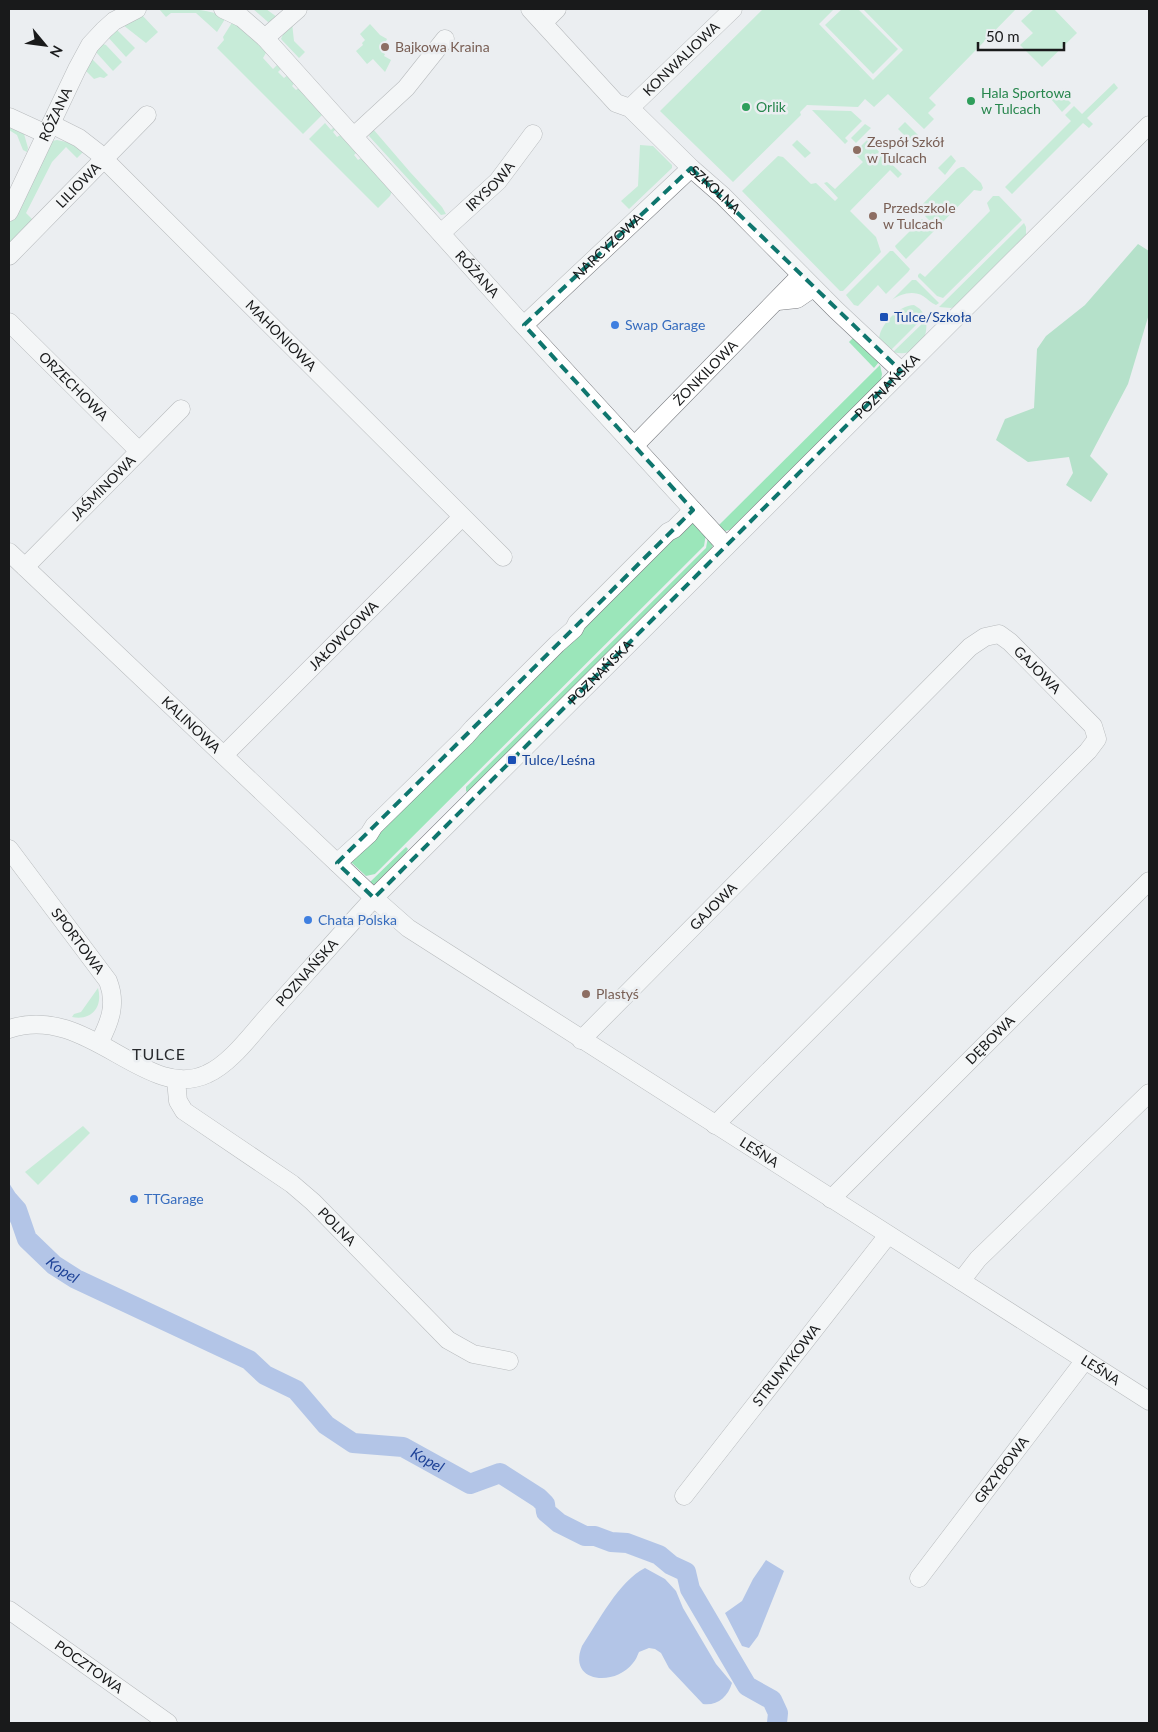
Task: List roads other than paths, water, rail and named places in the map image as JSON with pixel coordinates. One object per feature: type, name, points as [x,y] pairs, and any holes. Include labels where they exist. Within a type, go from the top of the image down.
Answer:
[{"type":"street","name":"RÓŻANA","points":[[9,212],[90,45],[114,21],[137,9]]},
{"type":"street","name":"RÓŻANA","points":[[223,9],[242,18],[265,38],[726,546]]},
{"type":"street","points":[[265,38],[298,9]]},
{"type":"street","name":"SZKOLNA","points":[[530,9],[616,103],[630,108],[691,168],[723,196],[807,282],[900,372]]},
{"type":"street","points":[[543,23],[557,9]]},
{"type":"street","name":"KONWALIOWA","points":[[630,108],[733,9]]},
{"type":"street","points":[[354,136],[406,88],[445,39]]},
{"type":"street","name":"LILIOWA","points":[[9,256],[147,115]]},
{"type":"street","name":"MAHONIOWA","points":[[9,117],[84,141],[104,158],[503,557]]},
{"type":"street","name":"POZNAŃSKA","points":[[9,1030],[29,1025],[48,1025],[75,1032],[152,1072],[176,1080],[192,1079],[207,1074],[226,1061],[374,898],[1149,125]]},
{"type":"street","name":"IRYSOWA","points":[[441,233],[498,181],[533,134]]},
{"type":"street","name":"NARCYZOWA","points":[[524,325],[691,168]]},
{"type":"street","name":"ŻONKILOWA","points":[[634,445],[778,300],[797,299],[807,282]]},
{"type":"street","name":"ORZECHOWA","points":[[9,322],[139,451]]},
{"type":"street","name":"JAŚMINOWA","points":[[25,567],[181,409]]},
{"type":"street","points":[[337,863],[693,510]]},
{"type":"street","name":"JAŁOWCOWA","points":[[224,755],[462,517]]},
{"type":"street","name":"KALINOWA","points":[[9,552],[374,898]]},
{"type":"street","name":"GAJOWA","points":[[581,1040],[970,647],[985,637],[999,634],[1010,642],[1093,726],[1097,739],[1088,751],[715,1125]]},
{"type":"street","name":"SPORTOWA","points":[[9,849],[108,981],[112,990],[113,1006],[110,1019],[99,1043]]},
{"type":"street","name":"DĘBOWA","points":[[831,1199],[1149,880]]},
{"type":"street","name":"LEŚNA","points":[[374,898],[408,928],[1149,1401]]},
{"type":"street","name":"POLNA","points":[[176,1080],[178,1101],[184,1111],[292,1184],[313,1202],[448,1340],[473,1354],[509,1361]]},
{"type":"street","points":[[961,1281],[978,1259],[1149,1093]]},
{"type":"street","name":"STRUMYKOWA","points":[[684,1496],[888,1235]]},
{"type":"street","name":"GRZYBOWA","points":[[919,1578],[1085,1360]]},
{"type":"street","name":"POCZTOWA","points":[[9,1610],[168,1723]]},
{"type":"water","points":[[9,1183],[21,1202],[9,1225]]},
{"type":"water","points":[[766,1560],[784,1571],[758,1636],[749,1648],[742,1646],[725,1613],[742,1601],[753,1579]]},
{"type":"water","points":[[645,1568],[665,1579],[676,1591],[683,1608],[716,1664],[732,1683],[728,1692],[721,1700],[713,1704],[703,1704],[669,1668],[661,1653],[655,1649],[649,1648],[639,1652],[636,1659],[625,1671],[615,1676],[595,1677],[587,1674],[581,1668],[579,1658],[582,1646],[602,1614],[626,1582]]},
{"type":"waterway","name":"Kopel","points":[[9,1201],[17,1210],[27,1239],[54,1265],[76,1279],[249,1360],[265,1375],[296,1390],[326,1425],[353,1443],[403,1447],[470,1484],[500,1473],[539,1498],[545,1504],[546,1512],[559,1523],[585,1536],[595,1536],[611,1542],[627,1543],[659,1555],[671,1565],[686,1572],[690,1589],[747,1686],[772,1700],[778,1713],[777,1723]]},
{"type":"place","name":"Bajkowa Kraina","points":[[385,47]]},
{"type":"place","name":"Hala Sportowa w Tulcach","points":[[971,101]]},
{"type":"place","name":"Orlik","points":[[746,107]]},
{"type":"place","name":"Zespół Szkół w Tulcach","points":[[857,150]]},
{"type":"place","name":"Przedszkole w Tulcach","points":[[873,216]]},
{"type":"place","name":"Tulce/Szkoła","points":[[884,317]]},
{"type":"place","name":"Swap Garage","points":[[615,325]]},
{"type":"place","name":"Tulce/Leśna","points":[[512,760]]},
{"type":"place","name":"Chata Polska","points":[[308,920]]},
{"type":"place","name":"Plastyś","points":[[586,994]]},
{"type":"place","name":"TTGarage","points":[[134,1199]]},
{"type":"district","name":"TULCE","points":[[159,1054]]}]
